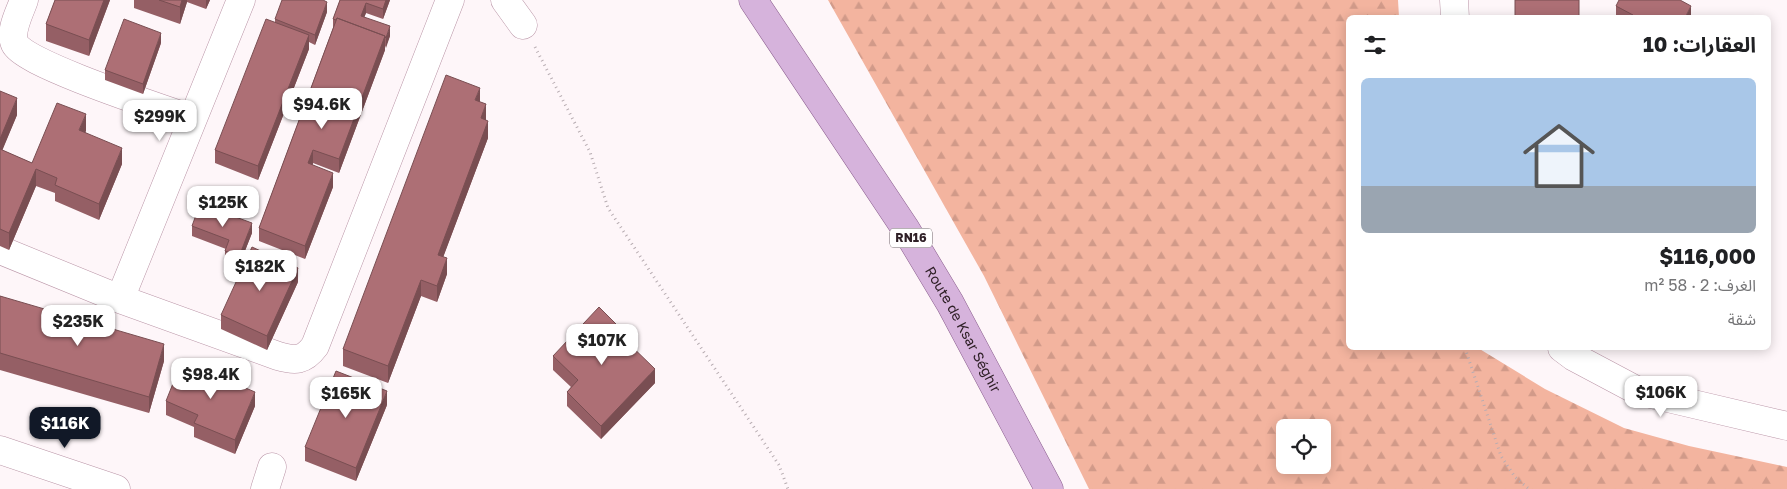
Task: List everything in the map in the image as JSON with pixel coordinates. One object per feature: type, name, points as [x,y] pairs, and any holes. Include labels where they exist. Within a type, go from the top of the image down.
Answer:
[{"type":"main road","name":"Route de Ksar Séghir","points":[[753,0],[895,212],[950,303],[1048,489]]},
{"type":"street","points":[[24,0],[13,35],[15,44],[23,54],[52,68],[192,119]]},
{"type":"street","points":[[120,299],[241,0]]},
{"type":"street","points":[[0,250],[120,299],[284,358],[301,359],[308,355],[322,328],[450,0]]},
{"type":"street","points":[[505,0],[523,25]]},
{"type":"street","points":[[1454,0],[1455,15]]},
{"type":"street","points":[[1565,350],[1574,357],[1638,391],[1787,426]]},
{"type":"street","points":[[0,450],[51,478],[116,489]]},
{"type":"path","points":[[523,25],[590,152],[608,208],[779,465],[788,489]]},
{"type":"path","points":[[1466,350],[1501,456],[1516,477],[1529,489]]},
{"type":"green space","points":[[828,0],[1398,0],[1399,15],[1346,15],[1346,350],[1481,350],[1545,389],[1624,428],[1689,446],[1787,467],[1787,489],[1089,489],[984,276]]},
{"type":"building","points":[[55,0],[104,0],[89,40],[46,24]]},
{"type":"building","points":[[159,0],[182,0],[180,7]]},
{"type":"building","points":[[282,0],[323,0],[327,2],[315,35],[275,19]]},
{"type":"building","points":[[340,0],[386,0],[383,9],[366,3],[361,16],[390,26],[386,38],[337,18],[336,20],[333,19]]},
{"type":"building","points":[[1515,0],[1579,0],[1579,15],[1515,15]]},
{"type":"building","points":[[1619,0],[1680,0],[1691,6],[1686,15],[1633,15],[1616,6]]},
{"type":"building","points":[[337,18],[385,36],[339,159],[313,150],[308,163],[333,173],[305,246],[259,228]]},
{"type":"building","points":[[124,19],[161,33],[143,84],[105,70]]},
{"type":"building","points":[[266,19],[309,35],[258,166],[215,150]]},
{"type":"building","points":[[446,75],[480,88],[475,100],[486,104],[481,118],[488,121],[438,255],[447,258],[437,286],[421,280],[388,366],[343,349]]},
{"type":"building","points":[[0,91],[17,98],[0,139]]},
{"type":"building","points":[[57,103],[86,114],[79,130],[122,148],[99,204],[55,185],[57,178],[36,169],[9,233],[0,229],[0,149],[32,163]]},
{"type":"building","points":[[200,204],[252,223],[239,257],[225,251],[229,240],[192,226]]},
{"type":"building","points":[[252,247],[298,268],[267,336],[221,315]]},
{"type":"building","points":[[0,296],[164,344],[149,397],[0,353]]},
{"type":"building","points":[[599,307],[626,334],[622,337],[655,369],[601,426],[567,392],[578,380],[553,356]]},
{"type":"building","points":[[182,361],[255,392],[235,440],[194,423],[198,415],[166,401]]},
{"type":"building","points":[[336,371],[387,391],[356,468],[305,447]]}]
